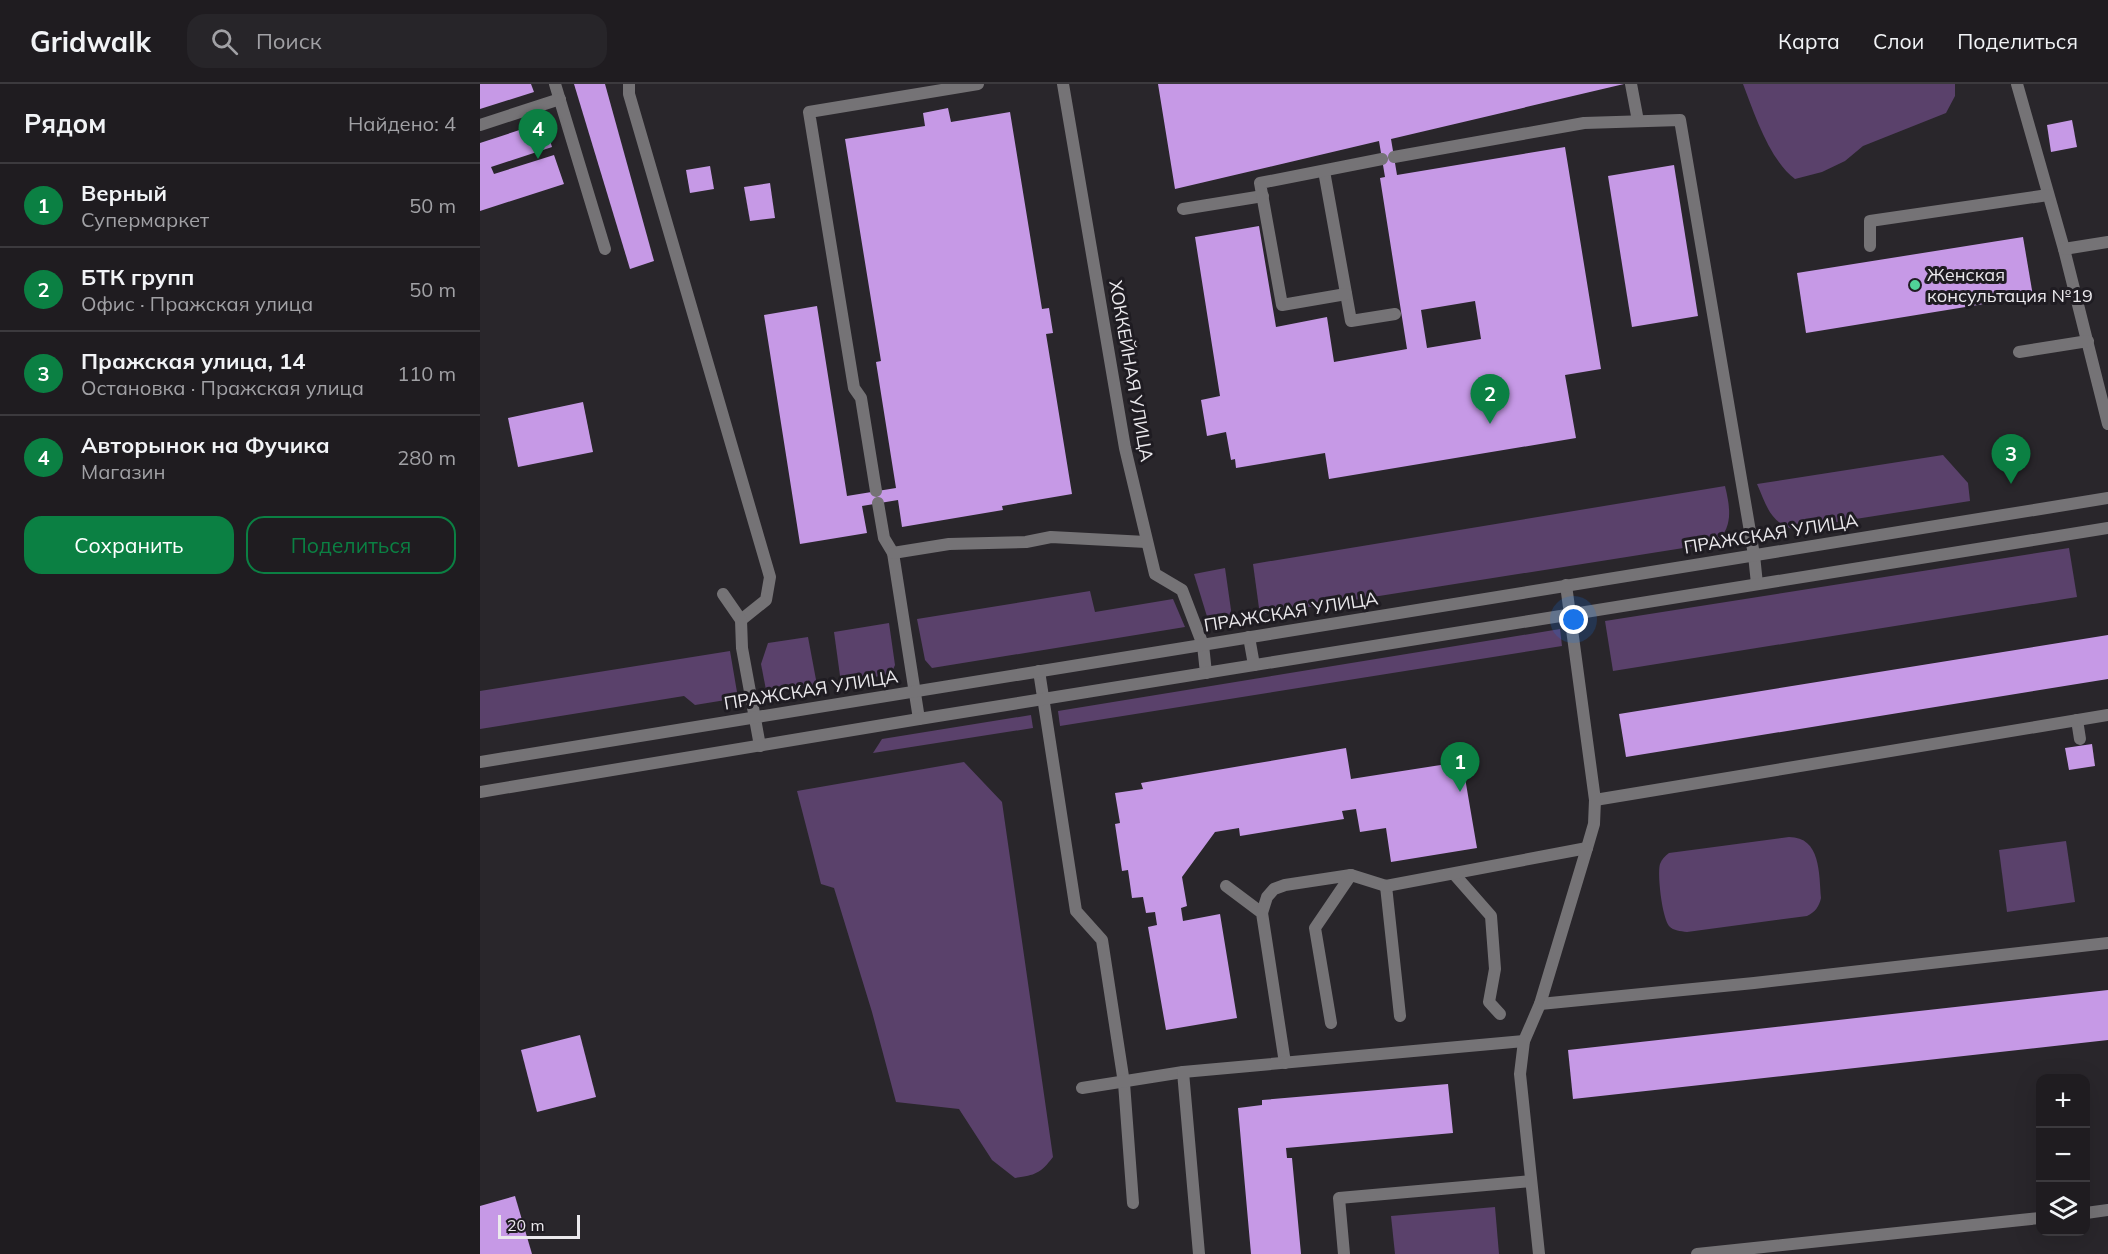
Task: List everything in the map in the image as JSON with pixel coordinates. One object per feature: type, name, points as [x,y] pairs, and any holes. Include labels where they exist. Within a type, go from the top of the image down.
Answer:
[{"type":"street","points":[[555,84],[605,249]]},
{"type":"street","points":[[638,84],[629,89],[770,577],[766,600],[741,620]]},
{"type":"street","points":[[919,719],[893,552],[884,538],[861,398],[854,388],[809,112],[978,84]]},
{"type":"street","name":"ХОККЕЙНАЯ УЛИЦА","points":[[1063,84],[1125,448],[1146,543],[1155,574],[1182,590],[1203,645],[1206,673]]},
{"type":"street","points":[[1631,84],[1638,121]]},
{"type":"street","points":[[2017,84],[2064,249],[2108,424]]},
{"type":"street","points":[[480,124],[560,99]]},
{"type":"street","points":[[1346,294],[1282,305],[1260,183],[1584,123],[1680,120],[1757,584]]},
{"type":"street","points":[[1324,171],[1351,321],[1395,314]]},
{"type":"street","points":[[1870,246],[1870,221],[2048,195]]},
{"type":"street","points":[[1183,209],[1263,196]]},
{"type":"street","points":[[2064,249],[2108,242]]},
{"type":"street","points":[[2019,352],[2088,341]]},
{"type":"street","name":"ПРАЖСКАЯ УЛИЦА","points":[[480,762],[2108,498]]},
{"type":"street","points":[[480,792],[2108,528]]},
{"type":"street","points":[[893,552],[949,544],[1026,542],[1051,537],[1146,543]]},
{"type":"street","points":[[1539,1254],[1520,1074],[1524,1041],[1540,1004],[1587,848],[1594,824],[1595,800],[1566,585]]},
{"type":"street","points":[[723,594],[741,620],[742,648],[760,746]]},
{"type":"street","points":[[1249,637],[1254,665]]},
{"type":"street","points":[[1039,671],[1076,911],[1102,940],[1124,1083],[1133,1203]]},
{"type":"street","points":[[1595,800],[2108,715]]},
{"type":"street","points":[[2077,720],[2080,739]]},
{"type":"street","points":[[1285,1064],[1262,913],[1267,897],[1274,889],[1285,885],[1351,875],[1386,886],[1587,848]]},
{"type":"street","points":[[1454,874],[1491,916],[1495,969],[1489,1002],[1500,1014]]},
{"type":"street","points":[[1331,1023],[1315,928],[1351,875]]},
{"type":"street","points":[[1226,886],[1262,913]]},
{"type":"street","points":[[1386,886],[1400,1016]]},
{"type":"street","points":[[1540,1004],[1754,983],[2108,943]]},
{"type":"street","points":[[1082,1088],[1184,1072],[1524,1041]]},
{"type":"street","points":[[1184,1072],[1199,1254]]},
{"type":"street","points":[[1344,1254],[1339,1198],[1531,1181]]},
{"type":"street","points":[[2090,1212],[2108,1210]]},
{"type":"street","points":[[1698,1254],[2036,1218]]},
{"type":"shaded area","points":[[1743,84],[1955,84],[1955,96],[1946,113],[1863,146],[1845,161],[1822,172],[1795,179],[1770,149]]},
{"type":"shaded area","points":[[1943,455],[1968,483],[1970,501],[1792,529],[1773,517],[1757,484]]},
{"type":"shaded area","points":[[1725,486],[1729,509],[1728,524],[1715,543],[1265,614],[1259,608],[1253,564]]},
{"type":"shaded area","points":[[2069,548],[2077,597],[1613,671],[1605,621]]},
{"type":"shaded area","points":[[1225,568],[1231,610],[1229,620],[1209,623],[1194,574]]},
{"type":"shaded area","points":[[1090,591],[1095,612],[1173,599],[1185,627],[932,668],[925,660],[917,619]]},
{"type":"shaded area","points":[[889,623],[895,665],[891,674],[841,683],[834,632]]},
{"type":"shaded area","points":[[1560,629],[1562,646],[1060,726],[1058,711]]},
{"type":"shaded area","points":[[808,637],[817,685],[767,695],[761,664],[768,643]]},
{"type":"shaded area","points":[[730,651],[738,698],[695,705],[684,696],[480,729],[480,691]]},
{"type":"shaded area","points":[[1031,715],[1033,728],[873,753],[882,739]]},
{"type":"shaded area","points":[[964,762],[1002,802],[1053,1157],[1037,1173],[1015,1178],[992,1160],[959,1109],[896,1102],[872,1012],[834,888],[821,884],[797,791]]},
{"type":"shaded area","points":[[1789,837],[1807,843],[1816,858],[1821,898],[1818,907],[1812,913],[1807,916],[1687,932],[1675,930],[1669,926],[1662,905],[1659,877],[1660,864],[1669,853]]},
{"type":"shaded area","points":[[2066,841],[2075,902],[2007,912],[1999,850]]},
{"type":"shaded area","points":[[1495,1207],[1499,1254],[1395,1254],[1391,1216]]},
{"type":"building","points":[[480,84],[531,84],[534,92],[480,109]]},
{"type":"building","points":[[574,84],[605,84],[654,261],[630,269]]},
{"type":"building","points":[[1158,84],[1624,84],[1391,139],[1397,175],[1565,147],[1601,369],[1565,375],[1576,438],[1329,479],[1325,453],[1236,468],[1235,459],[1231,460],[1226,432],[1207,436],[1201,400],[1220,396],[1195,237],[1259,226],[1276,327],[1327,317],[1334,362],[1407,349],[1380,178],[1385,177],[1379,141],[1175,189]],"holes":[[[1475,301],[1481,339],[1427,348],[1421,310]]]},
{"type":"building","points":[[948,108],[951,122],[1010,112],[1042,309],[1049,308],[1053,333],[1046,334],[1072,494],[1002,506],[1003,510],[902,527],[898,500],[862,506],[867,533],[800,544],[764,315],[817,306],[847,496],[896,488],[876,362],[881,361],[845,139],[925,126],[923,113]]},
{"type":"building","points":[[2072,120],[2077,147],[2051,152],[2047,125]]},
{"type":"building","points":[[544,122],[552,147],[491,167],[494,174],[554,155],[564,184],[480,211],[480,143]]},
{"type":"building","points":[[1674,165],[1698,316],[1632,327],[1608,176]]},
{"type":"building","points":[[710,166],[714,189],[690,193],[686,170]]},
{"type":"building","points":[[770,183],[775,218],[750,221],[744,187]]},
{"type":"building","name":"Женская консультация №19","points":[[2023,237],[2033,296],[1806,333],[1797,273]]},
{"type":"building","points":[[583,402],[593,452],[518,467],[508,418]]},
{"type":"building","points":[[2108,635],[2108,679],[1626,757],[1619,714]]},
{"type":"building","points":[[2092,744],[2095,766],[2069,770],[2065,748]]},
{"type":"building","points":[[1346,748],[1351,779],[1447,764],[1448,775],[1464,772],[1477,848],[1391,862],[1386,828],[1360,832],[1356,809],[1342,811],[1344,819],[1240,836],[1239,828],[1215,832],[1182,877],[1187,906],[1181,908],[1183,921],[1220,914],[1237,1018],[1166,1030],[1148,927],[1157,925],[1155,912],[1146,913],[1143,897],[1132,898],[1128,870],[1122,871],[1115,824],[1120,823],[1115,793],[1143,789],[1141,783]]},
{"type":"building","points":[[2108,990],[2108,1040],[1573,1099],[1568,1050]]},
{"type":"building","points":[[580,1035],[596,1097],[537,1112],[521,1050]]},
{"type":"building","points":[[1448,1084],[1453,1133],[1286,1148],[1287,1158],[1292,1158],[1301,1254],[1251,1254],[1238,1108],[1262,1105],[1262,1100]]},
{"type":"building","points":[[515,1196],[532,1254],[480,1254],[480,1206]]},
{"type":"place","name":"Авторынок на Фучика","points":[[538,159]]},
{"type":"place","name":"Женская консультация №19","points":[[1915,285]]},
{"type":"place","name":"БТК групп","points":[[1490,424]]},
{"type":"place","name":"Пражская улица, 14","points":[[2011,484]]},
{"type":"place","name":"Верный","points":[[1460,792]]}]
